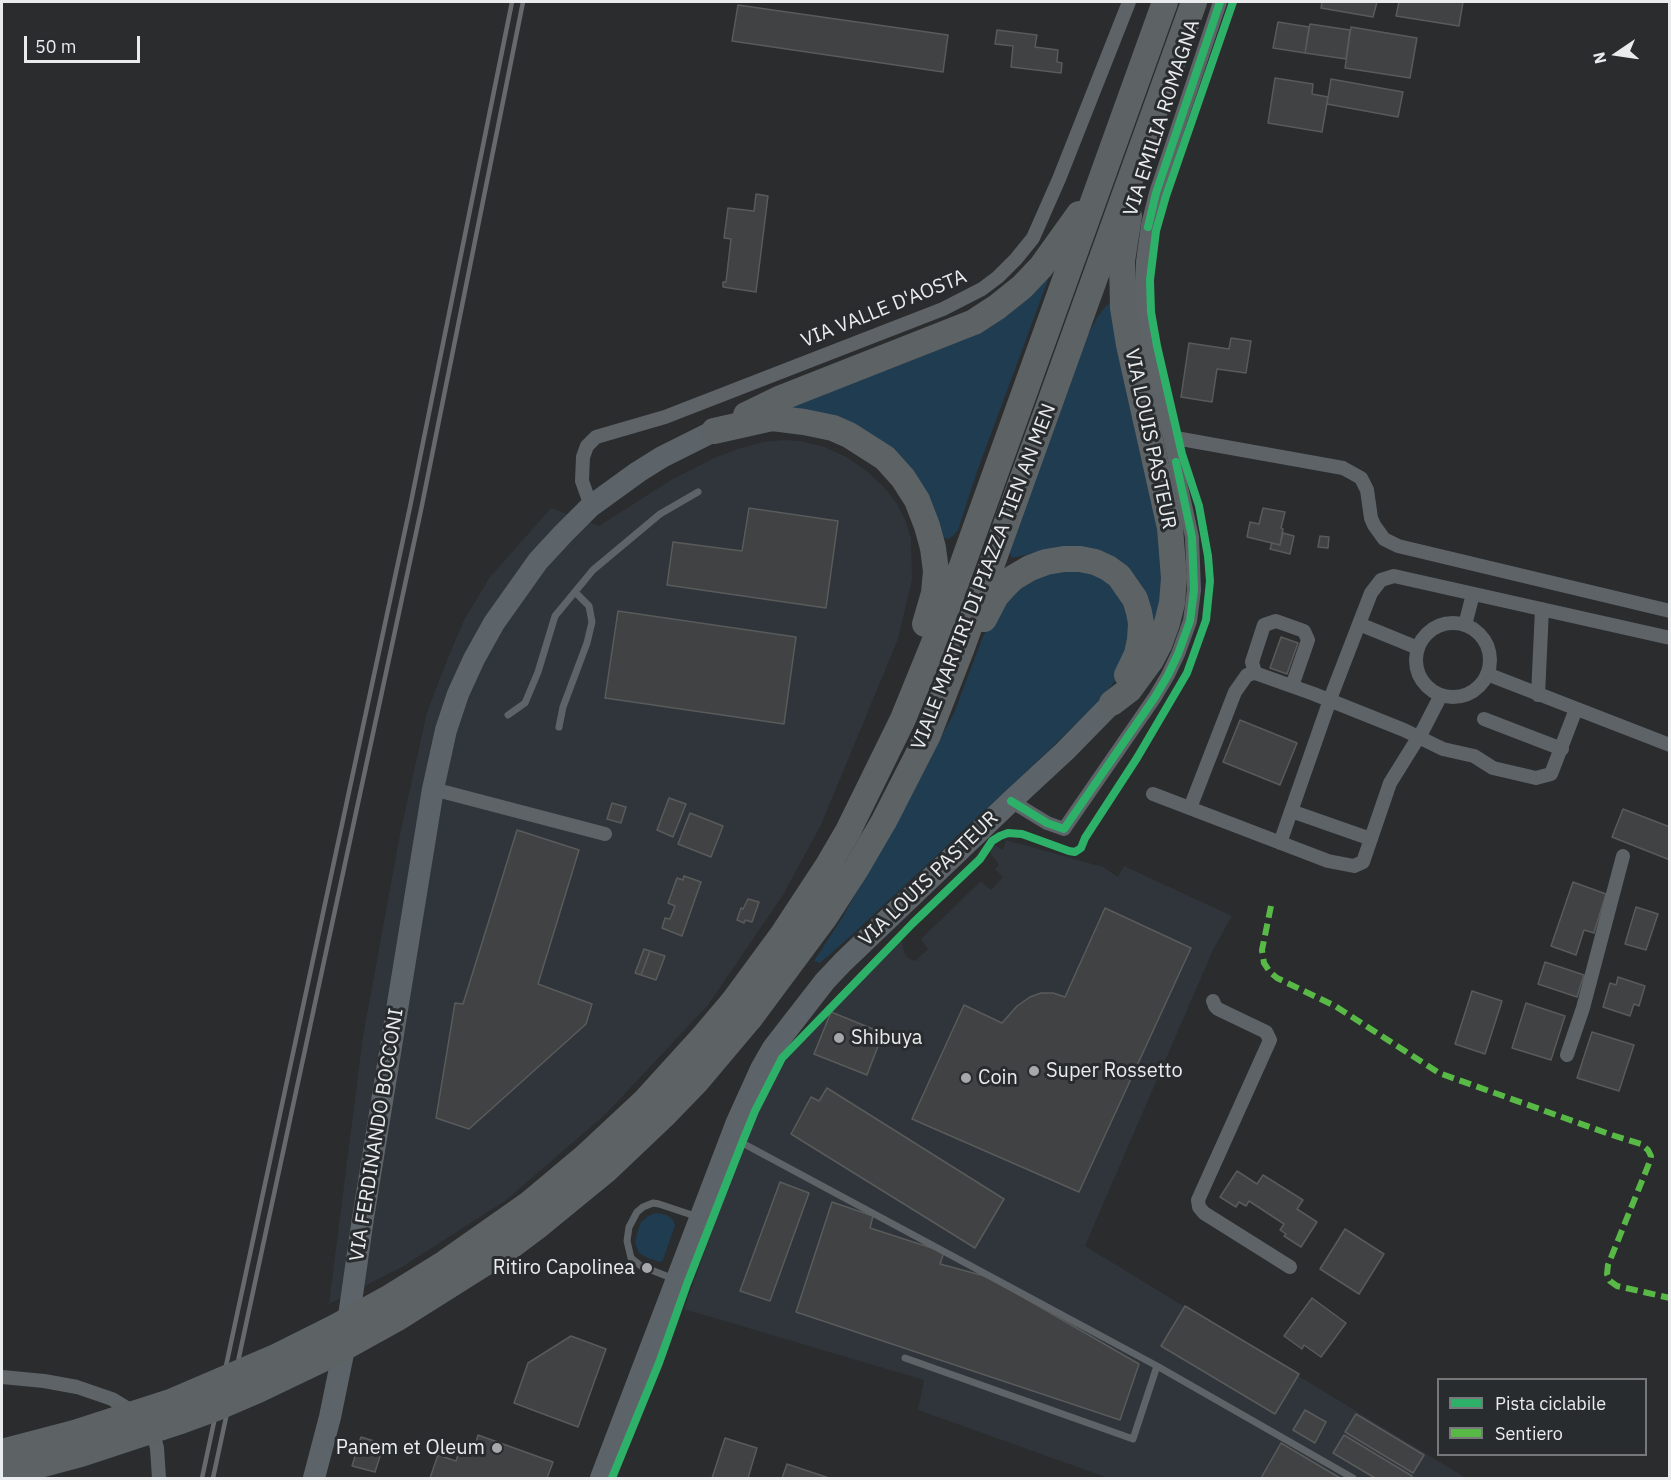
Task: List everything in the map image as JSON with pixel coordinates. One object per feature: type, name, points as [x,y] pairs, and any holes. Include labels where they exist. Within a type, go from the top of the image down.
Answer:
[{"type":"highway","name":"VIALE MARTIRI DI PIAZZA TIEN AN MEN","points":[[2,1475],[91,1451],[216,1408],[331,1355],[396,1319],[507,1249],[539,1225],[605,1171],[697,1081],[848,831],[903,719],[936,638],[1165,2]]},
{"type":"highway","points":[[1154,112],[1194,2]]},
{"type":"highway","name":"VIALE MARTIRI DI PIAZZA TIEN AN MEN","points":[[2,1452],[74,1433],[173,1401],[278,1356],[334,1328],[445,1263],[529,1204],[585,1157],[645,1101],[705,1035],[741,1010],[819,925],[884,821],[928,735],[961,650],[1154,112]]},
{"type":"highway","name":"VIA LOUIS PASTEUR","points":[[1112,703],[1129,690],[1159,645],[1172,603],[1174,578],[1170,528],[1129,345],[1121,284],[1128,219],[1147,155],[1154,112]]},
{"type":"highway","points":[[714,431],[781,398],[974,322],[998,307],[1022,288],[1041,267],[1097,190]]},
{"type":"highway","points":[[714,431],[772,418],[833,428],[849,435],[885,458],[903,478],[927,526],[936,571],[934,593],[915,654],[883,733],[867,793]]},
{"type":"highway","points":[[928,735],[951,699],[987,611],[996,596],[1013,578],[1030,567],[1046,562],[1064,559],[1095,562],[1119,576],[1135,599],[1141,624],[1137,654],[1112,703]]},
{"type":"main road","name":"VIA FERDINANDO BOCCONI","points":[[314,1479],[330,1418],[345,1344],[432,789],[446,730],[458,694],[494,623],[538,561],[591,506],[662,457],[714,431]]},
{"type":"main road","name":"VIA LOUIS PASTEUR","points":[[601,1479],[731,1137],[761,1069],[773,1048],[825,981],[1112,703]]},
{"type":"street","name":"VIA VALLE D'AOSTA","points":[[591,506],[582,481],[583,457],[587,446],[596,437],[665,417],[943,309],[998,278],[1033,237],[1067,160],[1128,2]]},
{"type":"street","name":"VIA EMILIA ROMAGNA","points":[[1011,801],[1047,823],[1064,829],[1155,697],[1178,654],[1190,621],[1194,590],[1192,537],[1146,344],[1141,303],[1148,225],[1156,193],[1220,2]]},
{"type":"street","points":[[1170,437],[1343,468],[1361,478],[1367,490],[1374,525],[1384,539],[1398,546],[1670,611]]},
{"type":"street","points":[[1280,843],[1359,624],[1371,593],[1381,580],[1394,576],[1670,638]]},
{"type":"street","points":[[1465,625],[1473,594]]},
{"type":"street","points":[[1538,695],[1542,609]]},
{"type":"street","points":[[1255,673],[1252,662],[1264,625],[1276,621],[1304,631],[1308,640],[1292,686]]},
{"type":"street","points":[[1455,623],[1465,625],[1476,630],[1484,639],[1489,650],[1490,662],[1487,674],[1473,691],[1452,697],[1442,695],[1431,690],[1423,681],[1416,659],[1418,648],[1428,632],[1437,626],[1455,623]]},
{"type":"street","points":[[1359,624],[1418,648]]},
{"type":"street","points":[[1190,808],[1235,692],[1247,675],[1255,673],[1330,700],[1443,749],[1474,756],[1493,768],[1536,778],[1551,774],[1576,709]]},
{"type":"street","points":[[1487,674],[1670,745]]},
{"type":"street","points":[[1153,794],[1328,861],[1354,866],[1363,862],[1390,783],[1442,695]]},
{"type":"street","points":[[1484,718],[1562,749]]},
{"type":"street","points":[[432,789],[605,834]]},
{"type":"street","points":[[1291,811],[1371,839]]},
{"type":"street","points":[[1567,1055],[1583,1008],[1623,856]]},
{"type":"street","points":[[1213,1001],[1218,1009],[1266,1032],[1270,1040],[1198,1200],[1198,1207],[1290,1267]]},
{"type":"street","points":[[2,1377],[77,1387],[112,1399],[130,1410],[153,1434],[157,1448],[159,1479]]},
{"type":"lane","points":[[508,715],[525,703],[555,616],[593,570],[660,514],[698,492]]},
{"type":"lane","points":[[559,727],[563,707],[587,644],[592,622],[589,606],[575,592]]},
{"type":"lane","points":[[731,1137],[1157,1366],[1353,1479]]},
{"type":"lane","points":[[677,1280],[641,1266],[631,1258],[627,1241],[629,1227],[637,1212],[653,1203],[700,1218]]},
{"type":"lane","points":[[905,1358],[1133,1439],[1157,1366]]},
{"type":"shaded area","points":[[1045,277],[1048,280],[978,469],[958,530],[948,539],[942,537],[915,482],[773,411]]},
{"type":"shaded area","points":[[1114,301],[1166,565],[1153,638],[1137,586],[1043,551],[1012,558],[1008,549],[1086,338],[1098,316],[1107,305]]},
{"type":"shaded area","points":[[784,440],[825,447],[848,458],[868,472],[885,488],[897,504],[911,539],[912,580],[898,639],[821,825],[783,895],[708,1005],[606,1114],[505,1201],[402,1267],[329,1304],[363,1036],[400,834],[427,712],[464,620],[490,577],[551,508],[599,526],[671,480],[714,458],[763,442]]},
{"type":"shaded area","points":[[1056,567],[1101,573],[1131,615],[1123,670],[1103,697],[1045,754],[853,934],[820,963],[814,961],[842,918],[885,842],[954,713],[982,639],[1000,600]]},
{"type":"shaded area","points":[[1006,840],[1103,867],[1118,877],[1124,866],[1232,916],[1213,950],[1085,1246],[1466,1478],[1108,1478],[918,1410],[924,1380],[684,1309],[759,1108],[785,1059],[867,972],[902,940],[904,952],[908,958],[915,961],[928,949],[921,939],[981,881],[991,890],[1003,877],[995,869],[999,865],[989,851],[995,845],[1003,850]]},
{"type":"shaded area","points":[[656,1213],[667,1215],[675,1225],[663,1260],[660,1262],[639,1253],[635,1243],[641,1222]]},
{"type":"building","points":[[1322,2],[1377,2],[1373,17],[1321,8]]},
{"type":"building","points":[[1399,2],[1463,2],[1459,26],[1396,16]]},
{"type":"building","points":[[738,5],[948,35],[943,72],[732,41]]},
{"type":"building","points":[[1278,22],[1309,27],[1305,53],[1273,48]]},
{"type":"building","points":[[1310,24],[1350,30],[1346,59],[1305,53]]},
{"type":"building","points":[[1351,27],[1417,38],[1410,78],[1345,68]]},
{"type":"building","points":[[997,30],[1037,35],[1035,47],[1058,50],[1057,62],[1062,63],[1061,73],[1011,67],[1013,46],[995,44]]},
{"type":"building","points":[[1275,78],[1313,84],[1312,94],[1328,97],[1322,132],[1268,123]]},
{"type":"building","points":[[1331,79],[1403,92],[1398,117],[1327,104]]},
{"type":"building","points":[[756,194],[768,196],[756,292],[723,287],[723,282],[726,282],[731,239],[724,238],[728,208],[754,211]]},
{"type":"building","points":[[1231,338],[1251,341],[1246,373],[1217,369],[1212,402],[1181,397],[1189,343],[1229,349]]},
{"type":"building","points":[[749,508],[838,521],[826,608],[667,585],[673,542],[742,551]]},
{"type":"building","points":[[1263,508],[1285,512],[1280,545],[1247,537],[1250,522],[1259,524]]},
{"type":"building","points":[[1283,533],[1294,536],[1290,554],[1270,549],[1272,543],[1280,545]]},
{"type":"building","points":[[1320,536],[1329,537],[1328,548],[1318,547]]},
{"type":"building","points":[[618,611],[796,637],[784,724],[605,698]]},
{"type":"building","points":[[1281,637],[1298,643],[1287,674],[1270,668]]},
{"type":"building","points":[[1240,720],[1297,743],[1280,785],[1223,762]]},
{"type":"building","points":[[669,798],[686,804],[673,837],[657,830]]},
{"type":"building","points":[[612,803],[626,807],[621,823],[607,819]]},
{"type":"building","points":[[1623,809],[1670,827],[1670,860],[1612,837]]},
{"type":"building","points":[[690,813],[723,826],[711,857],[678,844]]},
{"type":"building","points":[[517,830],[579,850],[538,984],[592,1004],[586,1024],[469,1129],[436,1118],[455,1003],[463,1004]]},
{"type":"building","points":[[684,876],[701,882],[682,936],[662,928],[665,918],[670,919],[675,906],[668,903],[677,878],[683,880]]},
{"type":"building","points":[[1573,882],[1606,894],[1594,933],[1584,930],[1576,955],[1551,946]]},
{"type":"building","points":[[748,899],[759,902],[752,922],[745,920],[744,923],[737,920],[741,908],[743,909]]},
{"type":"building","points":[[1636,907],[1658,914],[1646,950],[1625,944]]},
{"type":"building","name":"Super Rossetto","points":[[1105,908],[1191,948],[1079,1192],[912,1119],[964,1005],[1002,1023],[1017,1006],[1030,997],[1041,993],[1053,993],[1065,997]]},
{"type":"building","points":[[644,949],[650,951],[641,975],[635,973]]},
{"type":"building","points":[[650,951],[665,956],[656,980],[641,975]]},
{"type":"building","points":[[1545,962],[1584,975],[1577,997],[1538,984]]},
{"type":"building","points":[[1618,977],[1645,986],[1639,1006],[1634,1004],[1630,1016],[1603,1007],[1610,983],[1616,985]]},
{"type":"building","points":[[1472,991],[1502,1001],[1485,1054],[1455,1044]]},
{"type":"building","points":[[1526,1003],[1565,1016],[1551,1060],[1512,1048]]},
{"type":"building","points":[[831,1012],[883,1033],[867,1075],[814,1054]]},
{"type":"building","points":[[1592,1032],[1634,1045],[1619,1091],[1577,1078]]},
{"type":"building","points":[[827,1088],[1004,1199],[975,1248],[791,1134],[811,1097],[819,1101]]},
{"type":"building","points":[[1237,1171],[1257,1184],[1263,1175],[1303,1200],[1297,1209],[1317,1222],[1301,1247],[1284,1236],[1286,1234],[1280,1230],[1284,1224],[1249,1201],[1246,1206],[1239,1202],[1236,1207],[1220,1197]]},
{"type":"building","points":[[780,1182],[809,1193],[770,1301],[740,1291]]},
{"type":"building","points":[[832,1202],[873,1216],[870,1228],[944,1252],[940,1264],[988,1277],[1139,1364],[1120,1420],[796,1312]]},
{"type":"building","points":[[1345,1229],[1384,1254],[1359,1294],[1320,1269]]},
{"type":"building","points":[[1312,1298],[1346,1323],[1321,1357],[1304,1345],[1302,1349],[1284,1336]]},
{"type":"building","points":[[1185,1306],[1299,1374],[1275,1414],[1161,1346]]},
{"type":"building","points":[[571,1336],[606,1349],[578,1427],[514,1403],[528,1363]]},
{"type":"building","points":[[1305,1410],[1326,1422],[1315,1443],[1293,1430]]},
{"type":"building","points":[[1356,1414],[1424,1455],[1413,1473],[1345,1432]]},
{"type":"building","points":[[478,1435],[553,1462],[547,1478],[430,1478],[438,1455],[456,1461],[463,1441],[475,1445]]},
{"type":"building","points":[[1344,1435],[1412,1476],[1410,1478],[1375,1478],[1333,1453]]},
{"type":"building","points":[[361,1437],[384,1444],[375,1472],[352,1466]]},
{"type":"building","points":[[725,1438],[757,1448],[748,1478],[712,1478]]},
{"type":"building","points":[[1281,1443],[1340,1478],[1261,1478]]},
{"type":"building","points":[[787,1464],[829,1478],[782,1478]]},
{"type":"railway","points":[[202,1478],[410,507],[512,2]]},
{"type":"railway","points":[[213,1478],[421,510],[523,2]]},
{"type":"marked path","points":[[1271,906],[1262,950],[1264,963],[1277,978],[1335,1006],[1439,1073],[1641,1144],[1648,1150],[1651,1156],[1650,1161],[1608,1265],[1607,1274],[1610,1281],[1617,1286],[1670,1298]]},
{"type":"cycle path","points":[[1148,227],[1156,193],[1220,2]]},
{"type":"cycle path","points":[[612,1478],[659,1363],[742,1143],[755,1111],[782,1058],[913,923],[980,859],[992,841],[1008,833],[1022,834],[1069,851],[1075,852],[1081,848],[1187,673],[1206,620],[1210,581],[1208,556],[1199,506],[1182,454],[1157,346],[1151,312],[1150,280],[1156,231],[1166,196],[1233,2]]},
{"type":"cycle path","points":[[1011,801],[1047,823],[1064,829],[1168,675],[1190,621],[1194,590],[1192,537],[1176,462]]},
{"type":"place","name":"Shibuya","points":[[839,1038]]},
{"type":"place","name":"Super Rossetto","points":[[1034,1071]]},
{"type":"place","name":"Coin","points":[[966,1078]]},
{"type":"place","name":"Ritiro Capolinea","points":[[647,1268]]},
{"type":"place","name":"Panem et Oleum","points":[[497,1448]]}]
